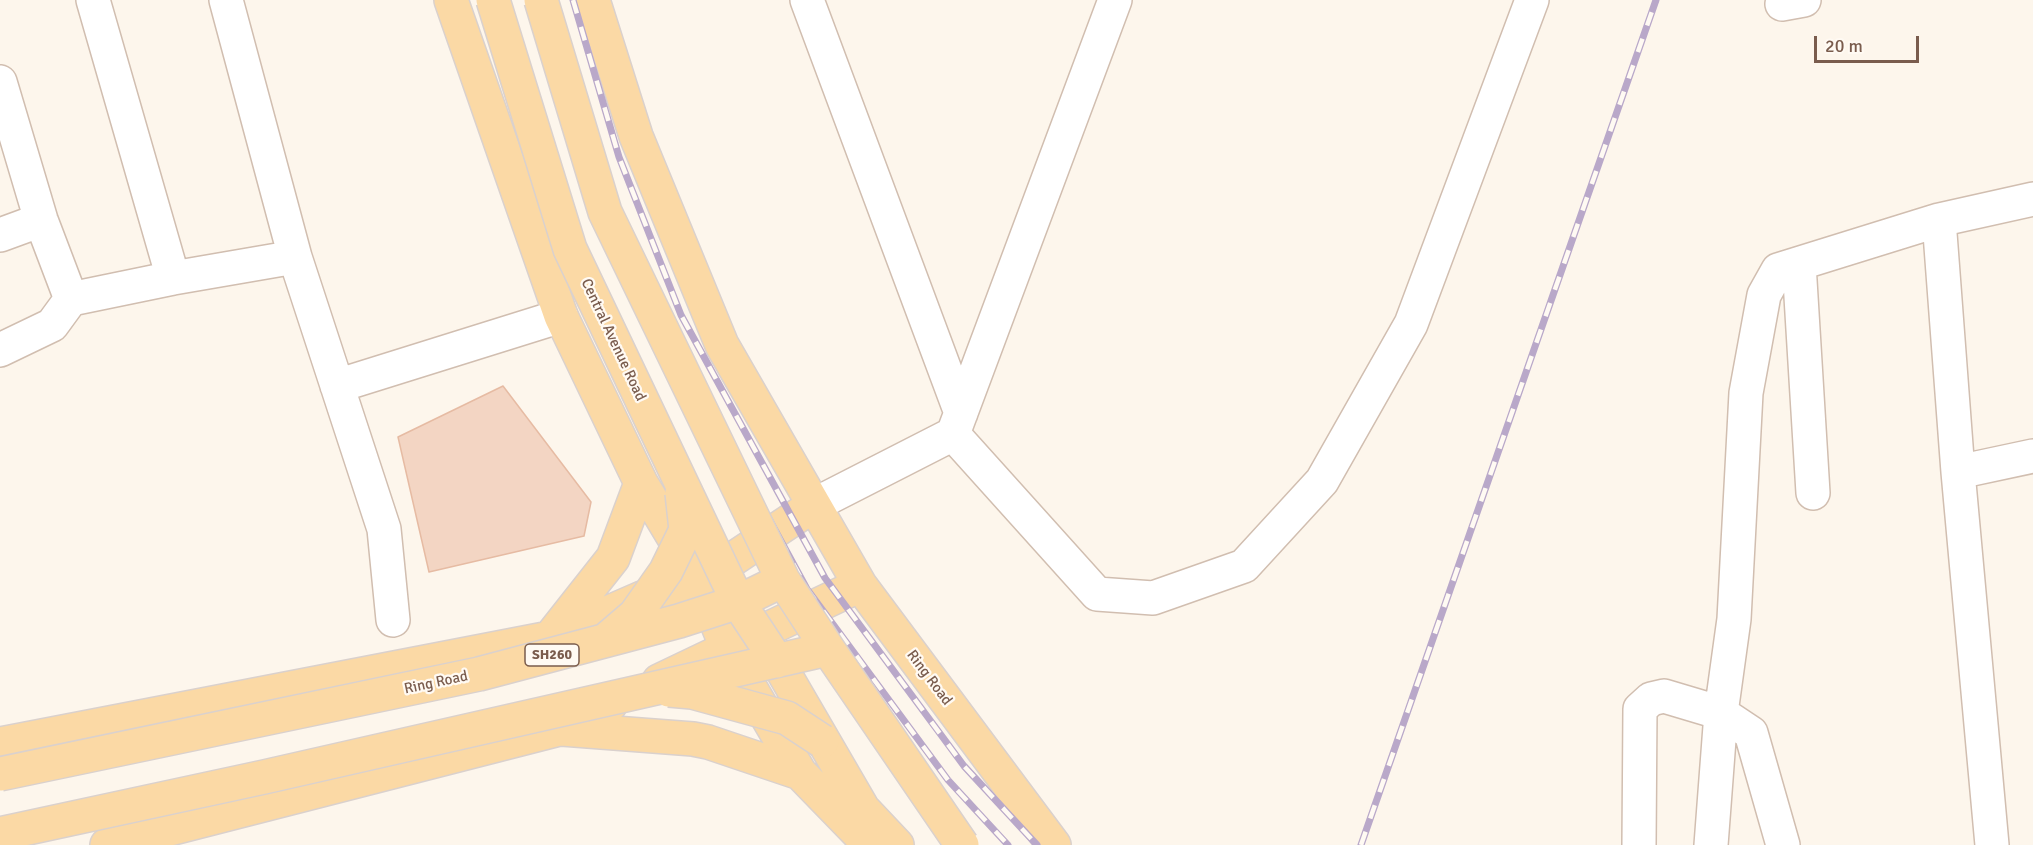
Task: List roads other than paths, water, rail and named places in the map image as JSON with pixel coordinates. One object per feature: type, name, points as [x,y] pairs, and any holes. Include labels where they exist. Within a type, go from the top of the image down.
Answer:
[{"type":"main road","points":[[452,0],[561,316],[641,483],[700,581],[727,648],[800,773],[870,845]]},
{"type":"main road","name":"Central Avenue Road","points":[[493,0],[570,249],[738,602],[777,661]]},
{"type":"main road","points":[[541,0],[605,212],[783,579],[962,845]]},
{"type":"main road","name":"Ring Road","points":[[593,0],[636,136],[722,345],[860,585],[1054,845]]},
{"type":"main road","points":[[606,640],[635,615],[666,571],[686,530],[680,478]]},
{"type":"main road","points":[[550,638],[613,558],[641,483]]},
{"type":"main road","name":"Ring Road","points":[[0,744],[550,638],[642,598],[700,581],[814,505]]},
{"type":"main road","name":"Ring Road","points":[[0,774],[479,674],[679,621],[738,602],[783,579]]},
{"type":"main road","points":[[107,845],[559,729],[860,585]]},
{"type":"main road","points":[[0,834],[264,777],[828,649]]},
{"type":"main road","points":[[777,661],[863,809],[897,845]]},
{"type":"main road","points":[[650,688],[692,692],[787,718],[822,741]]},
{"type":"main road","points":[[559,729],[693,739],[800,773]]},
{"type":"street","points":[[93,0],[173,278]]},
{"type":"street","points":[[226,0],[295,257],[384,529],[393,620]]},
{"type":"street","points":[[807,0],[957,423],[1097,594],[1153,598],[1244,566],[1322,481],[1411,324],[1532,0]]},
{"type":"street","points":[[814,505],[957,423],[1115,0]]},
{"type":"street","points":[[0,82],[41,220],[71,299]]},
{"type":"street","points":[[1711,845],[1720,713],[1734,619],[1746,393],[1764,295],[1779,270],[1939,220],[2033,199]]},
{"type":"street","points":[[0,235],[41,220]]},
{"type":"street","points":[[1939,220],[1958,472],[1992,845]]},
{"type":"street","points":[[0,350],[52,325],[71,299],[173,278],[295,257]]},
{"type":"street","points":[[1799,264],[1813,493]]},
{"type":"street","points":[[337,386],[561,316]]},
{"type":"street","points":[[1958,472],[2033,456]]},
{"type":"street","points":[[1639,845],[1640,709],[1651,699],[1664,696],[1720,713],[1751,733],[1783,845]]},
{"type":"railway","points":[[551,0],[599,163],[663,324],[807,589],[948,780],[1008,845]]},
{"type":"railway","points":[[573,0],[619,157],[681,315],[825,578],[964,766],[1037,845]]},
{"type":"railway","points":[[1361,845],[1656,0]]}]
